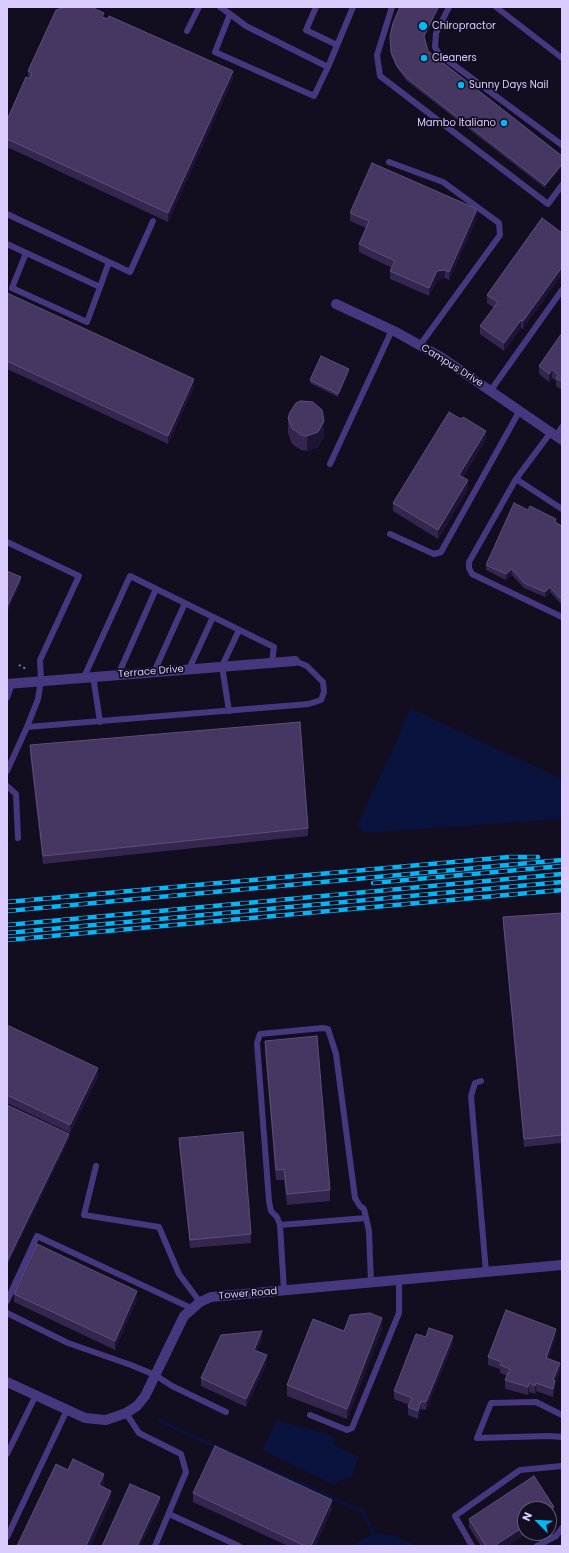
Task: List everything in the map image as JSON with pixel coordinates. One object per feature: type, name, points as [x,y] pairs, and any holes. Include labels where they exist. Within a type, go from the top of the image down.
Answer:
[{"type":"street","name":"Campus Drive","points":[[336,304],[392,330],[441,357],[520,410],[558,433]]},
{"type":"street","name":"Terrace Drive","points":[[10,684],[294,660]]},
{"type":"street","name":"Tower Road","points":[[7,1382],[85,1418],[97,1420],[115,1418],[126,1414],[137,1406],[145,1396],[179,1324],[191,1308],[211,1297],[562,1265]]},
{"type":"lane","points":[[187,31],[199,7]]},
{"type":"lane","points":[[220,7],[246,26],[328,66]]},
{"type":"lane","points":[[316,7],[306,30],[337,45]]},
{"type":"lane","points":[[230,14],[215,52],[314,96],[353,7]]},
{"type":"lane","points":[[392,7],[377,55],[380,76],[548,204],[562,185]]},
{"type":"lane","points":[[449,7],[436,33],[435,47],[440,54],[562,145]]},
{"type":"lane","points":[[496,7],[562,58]]},
{"type":"lane","points":[[389,162],[443,182],[499,223],[500,235],[420,345]]},
{"type":"lane","points":[[7,214],[130,272],[153,221]]},
{"type":"lane","points":[[7,244],[100,288]]},
{"type":"lane","points":[[26,253],[12,288],[86,322],[109,262]]},
{"type":"lane","points":[[491,390],[562,290]]},
{"type":"lane","points":[[330,464],[392,330]]},
{"type":"lane","points":[[390,534],[434,554],[441,552],[520,410]]},
{"type":"lane","points":[[558,433],[516,479],[469,562],[469,568],[472,574],[562,617]]},
{"type":"lane","points":[[516,479],[562,509]]},
{"type":"lane","points":[[7,542],[79,576],[40,660],[41,681],[38,699],[7,771]]},
{"type":"lane","points":[[100,722],[88,677],[130,576],[274,647],[272,662]]},
{"type":"lane","points":[[118,674],[156,589]]},
{"type":"lane","points":[[154,672],[185,603]]},
{"type":"lane","points":[[189,669],[213,617]]},
{"type":"lane","points":[[229,711],[222,666],[240,630]]},
{"type":"lane","points":[[27,727],[308,704],[321,700],[324,692],[324,682],[306,666],[294,660]]},
{"type":"lane","points":[[7,698],[10,684]]},
{"type":"lane","points":[[7,786],[16,794],[18,838]]},
{"type":"lane","points":[[284,1290],[280,1225],[277,1217],[271,1211],[269,1201],[258,1061],[258,1038],[260,1034],[323,1028],[328,1029],[336,1054],[355,1198],[364,1209],[369,1232],[370,1282]]},
{"type":"lane","points":[[481,1081],[475,1083],[471,1096],[486,1272]]},
{"type":"lane","points":[[96,1166],[84,1215],[159,1227],[179,1274],[200,1302]]},
{"type":"lane","points":[[280,1225],[366,1218]]},
{"type":"lane","points":[[7,1301],[37,1236],[191,1308]]},
{"type":"lane","points":[[310,1415],[347,1430],[352,1428],[399,1313],[399,1280]]},
{"type":"lane","points":[[7,1313],[68,1343],[131,1365],[226,1412]]},
{"type":"lane","points":[[7,1454],[36,1395]]},
{"type":"lane","points":[[562,1415],[536,1402],[491,1403],[477,1438],[562,1437]]},
{"type":"lane","points":[[7,1537],[67,1410]]},
{"type":"lane","points":[[126,1414],[139,1433],[181,1454],[186,1472],[155,1546]]},
{"type":"lane","points":[[472,1546],[455,1516],[520,1470],[562,1466]]},
{"type":"lane","points":[[169,1514],[239,1546]]},
{"type":"lane","points":[[537,1546],[556,1536],[562,1528]]},
{"type":"path","points":[[19,665],[26,668]]},
{"type":"shaded area","points":[[410,708],[562,779],[562,819],[365,833],[357,825]]},
{"type":"shaded area","points":[[277,1420],[335,1436],[333,1445],[359,1456],[352,1477],[341,1480],[334,1485],[262,1450]]},
{"type":"shaded area","points":[[374,1534],[390,1535],[411,1543],[411,1546],[352,1546],[364,1538]]},
{"type":"building","points":[[65,7],[91,7],[104,13],[102,17],[108,19],[109,16],[233,71],[168,213],[7,139],[7,120],[26,77],[30,79],[32,73],[28,71],[56,10]]},
{"type":"building","points":[[400,7],[438,7],[424,36],[428,51],[562,156],[562,164],[545,185],[407,78],[397,66],[391,52],[390,36],[393,23]]},
{"type":"building","points":[[372,163],[477,209],[449,272],[445,270],[437,271],[429,288],[390,271],[395,261],[359,244],[369,221],[350,213]]},
{"type":"building","points":[[542,218],[562,233],[562,267],[523,321],[521,320],[504,343],[480,326],[498,302],[487,295]]},
{"type":"building","points":[[7,293],[194,379],[168,436],[7,361]]},
{"type":"building","points":[[562,333],[562,382],[556,378],[558,375],[552,369],[549,374],[539,366]]},
{"type":"building","points":[[321,356],[349,369],[338,394],[310,380]]},
{"type":"building","points":[[301,401],[313,402],[322,410],[324,421],[318,432],[307,436],[301,435],[292,428],[288,418],[296,403]]},
{"type":"building","points":[[449,412],[461,419],[463,417],[486,431],[459,475],[468,480],[438,530],[393,503]]},
{"type":"building","points":[[514,503],[528,510],[530,506],[556,519],[555,522],[562,526],[562,600],[550,587],[545,592],[524,583],[512,569],[506,574],[486,565]]},
{"type":"building","points":[[7,571],[21,577],[7,607]]},
{"type":"building","points":[[300,722],[308,828],[43,856],[30,745]]},
{"type":"building","points":[[562,913],[562,1135],[524,1139],[503,917]]},
{"type":"building","points":[[7,1025],[98,1068],[70,1125],[7,1095]]},
{"type":"building","points":[[317,1036],[330,1190],[287,1194],[284,1169],[276,1170],[265,1041]]},
{"type":"building","points":[[7,1105],[69,1134],[7,1262]]},
{"type":"building","points":[[243,1132],[251,1234],[190,1240],[179,1138]]},
{"type":"building","points":[[37,1244],[137,1291],[115,1341],[14,1294]]},
{"type":"building","points":[[506,1310],[556,1329],[546,1358],[560,1363],[553,1380],[555,1381],[553,1389],[536,1383],[535,1386],[529,1383],[528,1387],[505,1380],[510,1369],[500,1365],[502,1362],[488,1357]]},
{"type":"building","points":[[370,1313],[382,1318],[347,1409],[287,1385],[313,1319],[344,1331],[350,1315]]},
{"type":"building","points":[[429,1328],[453,1336],[426,1402],[421,1401],[418,1411],[408,1407],[412,1398],[394,1391],[416,1334],[426,1337]]},
{"type":"building","points":[[262,1331],[254,1350],[267,1355],[246,1399],[201,1378],[221,1335]]},
{"type":"building","points":[[215,1446],[332,1500],[311,1546],[305,1546],[193,1493]]},
{"type":"building","points":[[73,1459],[104,1474],[99,1485],[111,1491],[86,1546],[17,1546],[56,1464],[68,1470]]},
{"type":"building","points":[[534,1476],[550,1501],[517,1501],[517,1531],[494,1546],[486,1546],[469,1519]]},
{"type":"building","points":[[130,1484],[160,1497],[137,1546],[102,1546]]},
{"type":"waterway","points":[[159,1421],[364,1512],[374,1534]]},
{"type":"railway","points":[[7,902],[509,857],[538,857]]},
{"type":"railway","points":[[7,911],[562,860]]},
{"type":"railway","points":[[373,883],[562,866]]},
{"type":"railway","points":[[7,925],[562,874]]},
{"type":"railway","points":[[7,933],[562,882]]},
{"type":"railway","points":[[7,940],[562,890]]},
{"type":"place","name":"Chiropractor","points":[[423,26]]},
{"type":"place","name":"Cleaners","points":[[424,58]]},
{"type":"place","name":"Sunny Days Nail","points":[[461,85]]},
{"type":"place","name":"Mambo Italiano","points":[[504,123]]}]
